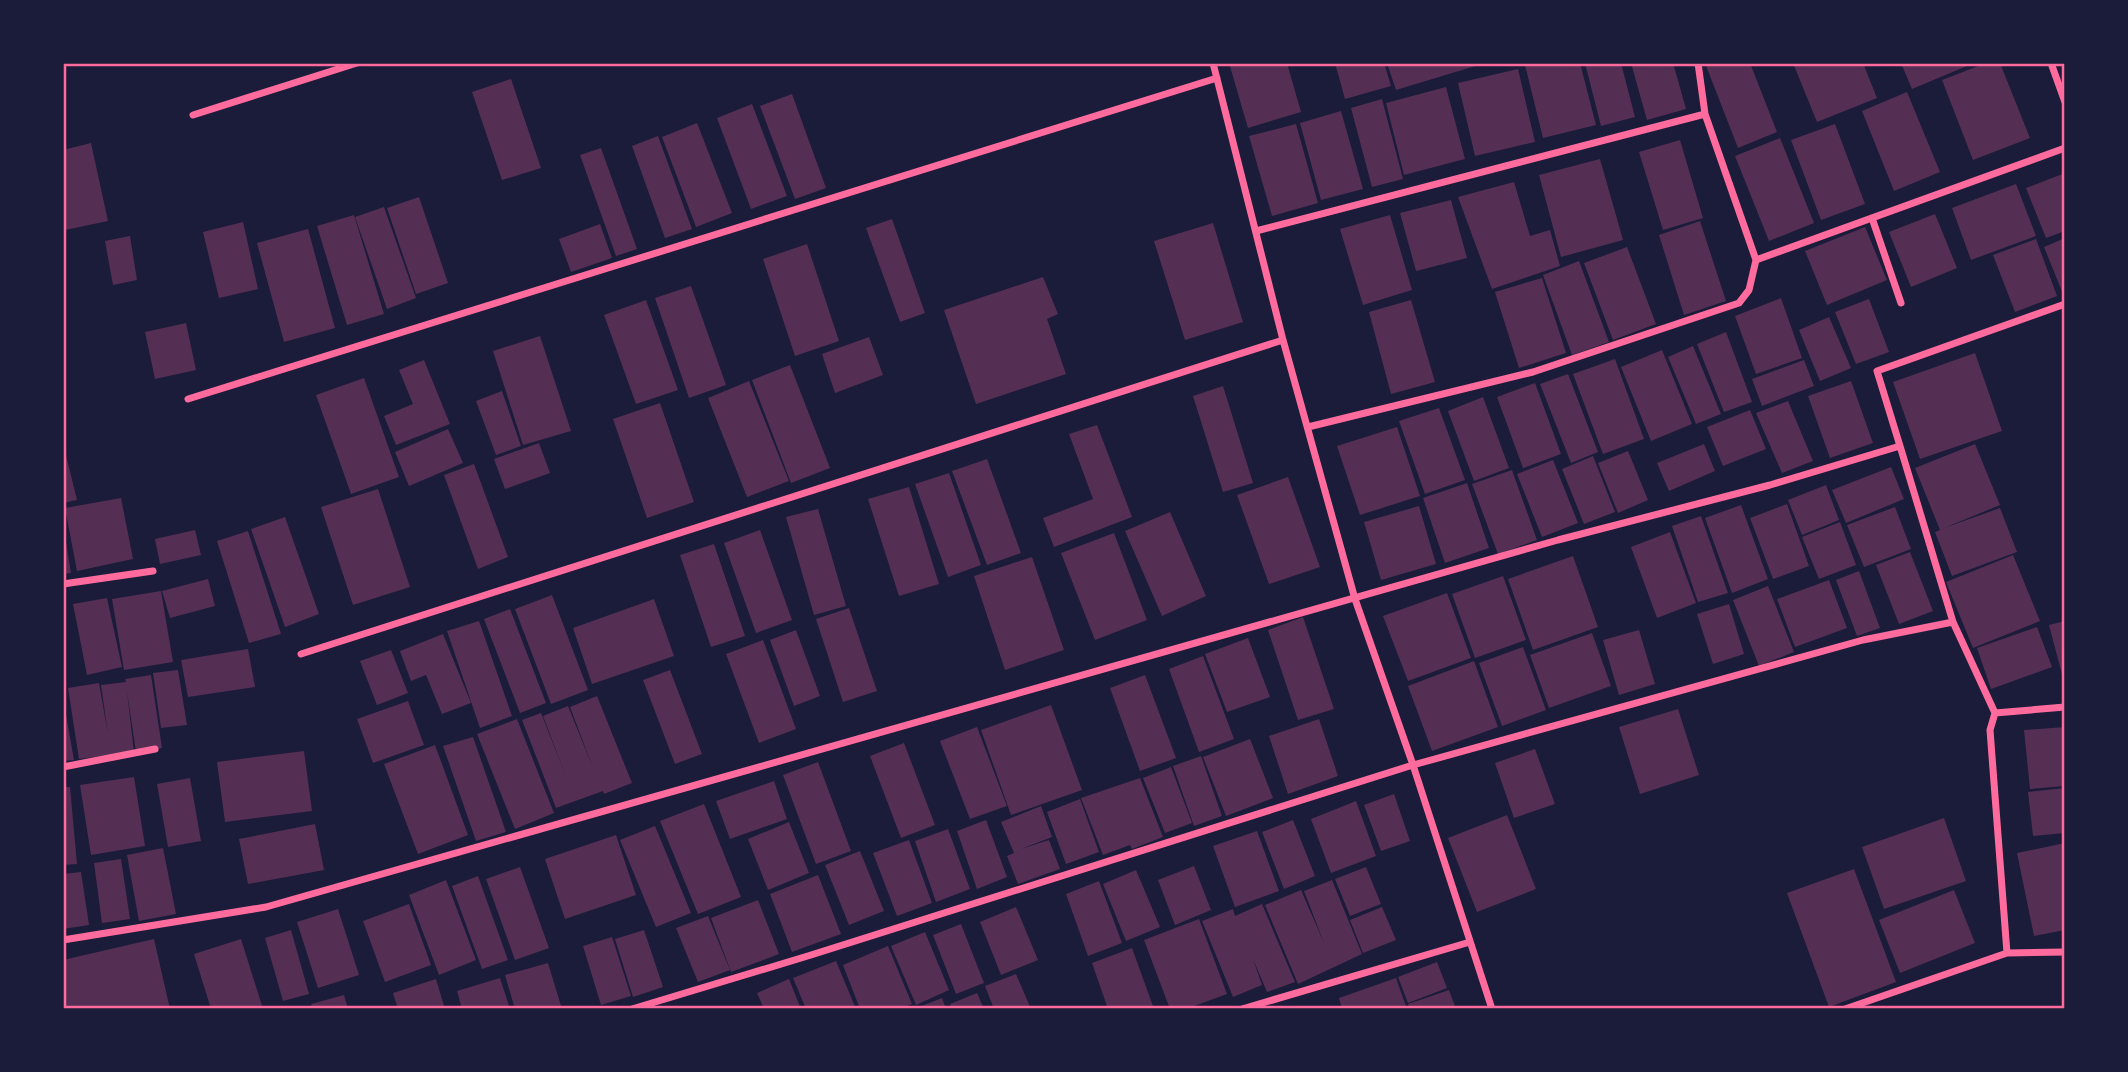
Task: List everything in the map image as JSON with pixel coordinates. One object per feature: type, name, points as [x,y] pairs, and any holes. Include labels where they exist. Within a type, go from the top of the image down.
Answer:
[{"type":"street","points":[[193,116],[357,63]]},
{"type":"street","points":[[1213,63],[1283,340],[1355,599],[1413,765],[1492,1009]]},
{"type":"street","points":[[1308,427],[1533,372],[1739,303],[1749,290],[1756,260],[1705,114],[1698,63]]},
{"type":"street","points":[[2051,63],[2065,102]]},
{"type":"street","points":[[188,399],[1217,78]]},
{"type":"street","points":[[1256,231],[1705,114]]},
{"type":"street","points":[[1756,260],[2065,148]]},
{"type":"street","points":[[1872,218],[1902,303]]},
{"type":"street","points":[[2007,953],[1990,730],[1995,713],[1953,622],[1877,372],[2065,304]]},
{"type":"street","points":[[301,654],[1283,340]]},
{"type":"street","points":[[63,940],[266,906],[1630,520],[1770,485],[1900,446]]},
{"type":"street","points":[[63,584],[153,571]]},
{"type":"street","points":[[632,1009],[1413,765],[1863,640],[1953,622]]},
{"type":"street","points":[[1995,713],[2065,707]]},
{"type":"street","points":[[63,767],[155,750]]},
{"type":"street","points":[[1241,1009],[1470,942]]},
{"type":"street","points":[[1845,1009],[2007,953],[2065,952]]},
{"type":"building","points":[[1229,63],[1287,63],[1301,112],[1248,128]]},
{"type":"building","points":[[1335,63],[1384,63],[1391,86],[1345,99]]},
{"type":"building","points":[[1387,63],[1482,63],[1482,64],[1396,90]]},
{"type":"building","points":[[1580,63],[1596,125],[1543,138],[1525,65]]},
{"type":"building","points":[[1585,63],[1621,63],[1635,117],[1601,126]]},
{"type":"building","points":[[1631,63],[1673,63],[1686,109],[1647,120]]},
{"type":"building","points":[[1705,63],[1750,63],[1777,132],[1738,148]]},
{"type":"building","points":[[1793,63],[1863,63],[1877,98],[1817,122]]},
{"type":"building","points":[[1901,63],[1966,63],[1967,66],[1912,89]]},
{"type":"building","points":[[1986,63],[2000,63],[2030,138],[1973,160],[1942,80]]},
{"type":"building","points":[[1518,69],[1535,142],[1475,156],[1458,83]]},
{"type":"building","points":[[511,79],[541,168],[502,180],[472,92]]},
{"type":"building","points":[[1446,87],[1465,159],[1404,175],[1386,103]]},
{"type":"building","points":[[1907,92],[1940,172],[1894,191],[1862,111]]},
{"type":"building","points":[[792,94],[826,188],[795,199],[760,106]]},
{"type":"building","points":[[1382,99],[1403,179],[1372,187],[1351,108]]},
{"type":"building","points":[[752,104],[787,196],[751,209],[717,118]]},
{"type":"building","points":[[1341,111],[1363,189],[1321,200],[1300,123]]},
{"type":"building","points":[[697,123],[732,213],[696,227],[662,137]]},
{"type":"building","points":[[1296,124],[1318,203],[1272,216],[1249,136]]},
{"type":"building","points":[[1835,124],[1865,204],[1821,220],[1791,140]]},
{"type":"building","points":[[658,136],[692,229],[665,238],[632,146]]},
{"type":"building","points":[[1780,138],[1814,223],[1769,241],[1735,156]]},
{"type":"building","points":[[1680,140],[1703,218],[1663,230],[1639,152]]},
{"type":"building","points":[[91,143],[108,221],[65,230],[63,150]]},
{"type":"building","points":[[601,148],[637,249],[616,256],[580,155]]},
{"type":"building","points":[[1600,159],[1623,240],[1561,257],[1539,175]]},
{"type":"building","points":[[2065,173],[2065,231],[2046,238],[2026,188]]},
{"type":"building","points":[[1514,182],[1530,236],[1550,230],[1560,266],[1492,289],[1458,197]]},
{"type":"building","points":[[2016,184],[2036,236],[1971,260],[1952,208]]},
{"type":"building","points":[[419,197],[448,283],[416,294],[387,208]]},
{"type":"building","points":[[1451,200],[1467,258],[1416,271],[1400,213]]},
{"type":"building","points":[[384,207],[416,298],[387,309],[355,217]]},
{"type":"building","points":[[1935,214],[1957,268],[1911,287],[1889,232]]},
{"type":"building","points":[[354,215],[384,314],[347,325],[317,226]]},
{"type":"building","points":[[1390,215],[1412,290],[1363,305],[1340,229]]},
{"type":"building","points":[[892,219],[925,313],[900,322],[866,228]]},
{"type":"building","points":[[1700,221],[1726,301],[1684,315],[1659,235]]},
{"type":"building","points":[[243,222],[258,289],[219,298],[203,232]]},
{"type":"building","points":[[1213,223],[1243,322],[1185,340],[1154,241]]},
{"type":"building","points":[[600,224],[612,258],[571,272],[559,239]]},
{"type":"building","points":[[1865,227],[1887,280],[1827,305],[1805,251]]},
{"type":"building","points":[[308,229],[335,328],[284,342],[257,243]]},
{"type":"building","points":[[130,236],[137,280],[113,285],[105,241]]},
{"type":"building","points":[[2065,238],[2065,299],[2044,247]]},
{"type":"building","points":[[2036,239],[2057,296],[2015,312],[1993,255]]},
{"type":"building","points":[[807,244],[839,341],[795,356],[763,259]]},
{"type":"building","points":[[1627,247],[1656,324],[1613,340],[1584,263]]},
{"type":"building","points":[[1579,261],[1609,342],[1572,355],[1543,275]]},
{"type":"building","points":[[1043,277],[1058,314],[1047,319],[1066,374],[976,404],[944,310]]},
{"type":"building","points":[[1542,278],[1566,353],[1519,368],[1495,292]]},
{"type":"building","points":[[691,286],[726,385],[689,398],[655,298]]},
{"type":"building","points":[[1781,298],[1802,358],[1756,374],[1735,316]]},
{"type":"building","points":[[1869,299],[1889,352],[1856,364],[1835,312]]},
{"type":"building","points":[[646,300],[678,390],[636,404],[604,315]]},
{"type":"building","points":[[1411,300],[1435,382],[1391,394],[1369,312]]},
{"type":"building","points":[[1829,317],[1851,368],[1820,381],[1799,330]]},
{"type":"building","points":[[186,323],[196,370],[155,379],[145,332]]},
{"type":"building","points":[[1726,332],[1752,402],[1724,412],[1697,344]]},
{"type":"building","points":[[540,336],[571,431],[523,445],[493,351]]},
{"type":"building","points":[[869,337],[883,375],[835,393],[822,354]]},
{"type":"building","points":[[1693,346],[1721,414],[1696,424],[1668,357]]},
{"type":"building","points":[[1662,350],[1692,424],[1651,441],[1621,367]]},
{"type":"building","points":[[1975,353],[2002,431],[1920,459],[1893,382]]},
{"type":"building","points":[[1615,359],[1644,439],[1603,454],[1573,374]]},
{"type":"building","points":[[424,360],[450,424],[396,445],[384,416],[413,404],[399,370]]},
{"type":"building","points":[[1804,360],[1814,386],[1762,406],[1752,379]]},
{"type":"building","points":[[790,365],[830,468],[791,483],[752,380]]},
{"type":"building","points":[[1568,374],[1598,452],[1571,463],[1540,384]]},
{"type":"building","points":[[364,378],[399,477],[351,494],[316,395]]},
{"type":"building","points":[[749,381],[789,481],[747,497],[708,398]]},
{"type":"building","points":[[1851,381],[1873,443],[1830,458],[1808,396]]},
{"type":"building","points":[[1535,383],[1561,454],[1523,468],[1497,397]]},
{"type":"building","points":[[1223,386],[1253,483],[1223,492],[1193,396]]},
{"type":"building","points":[[502,391],[521,446],[496,455],[476,401]]},
{"type":"building","points":[[1483,397],[1509,468],[1474,481],[1448,411]]},
{"type":"building","points":[[1788,401],[1813,461],[1782,473],[1756,413]]},
{"type":"building","points":[[660,403],[694,502],[647,518],[613,419]]},
{"type":"building","points":[[1439,408],[1465,480],[1425,494],[1399,421]]},
{"type":"building","points":[[1750,410],[1766,449],[1723,466],[1707,427]]},
{"type":"building","points":[[1097,425],[1132,517],[1054,547],[1043,518],[1093,499],[1069,434]]},
{"type":"building","points":[[1397,427],[1420,496],[1360,515],[1337,446]]},
{"type":"building","points":[[448,429],[463,463],[409,486],[395,452]]},
{"type":"building","points":[[63,443],[77,500],[63,503]]},
{"type":"building","points":[[539,443],[550,473],[505,489],[494,459]]},
{"type":"building","points":[[1704,444],[1715,471],[1669,491],[1657,463]]},
{"type":"building","points":[[1975,444],[2000,505],[1944,528],[2000,508],[2017,552],[1952,576],[1935,532],[1940,530],[1915,468]]},
{"type":"building","points":[[1628,451],[1648,500],[1618,513],[1598,463]]},
{"type":"building","points":[[1593,456],[1615,512],[1584,524],[1562,469]]},
{"type":"building","points":[[987,459],[1021,553],[987,565],[952,471]]},
{"type":"building","points":[[1553,460],[1578,523],[1542,537],[1517,474]]},
{"type":"building","points":[[474,464],[508,557],[478,569],[444,475]]},
{"type":"building","points":[[1891,467],[1904,499],[1846,523],[1832,490]]},
{"type":"building","points":[[1512,470],[1537,540],[1498,554],[1472,484]]},
{"type":"building","points":[[949,473],[981,565],[948,577],[915,484]]},
{"type":"building","points":[[1288,477],[1320,567],[1269,584],[1237,495]]},
{"type":"building","points":[[1467,483],[1489,548],[1445,563],[1423,498]]},
{"type":"building","points":[[1826,485],[1839,520],[1802,535],[1788,500]]},
{"type":"building","points":[[909,487],[939,584],[899,596],[868,499]]},
{"type":"building","points":[[378,489],[410,587],[353,605],[321,507]]},
{"type":"building","points":[[121,498],[133,559],[77,571],[65,508]]},
{"type":"building","points":[[1787,504],[1809,566],[1773,579],[1750,518]]},
{"type":"building","points":[[1741,505],[1768,579],[1732,593],[1705,518]]},
{"type":"building","points":[[1419,506],[1436,564],[1381,580],[1364,522]]},
{"type":"building","points":[[1895,507],[1911,549],[1864,567],[1847,525]]},
{"type":"building","points":[[818,509],[846,606],[814,615],[786,517]]},
{"type":"building","points":[[1170,512],[1206,596],[1162,616],[1125,531]]},
{"type":"building","points":[[1701,516],[1728,593],[1698,602],[1672,526]]},
{"type":"building","points":[[285,517],[319,614],[285,627],[251,529]]},
{"type":"building","points":[[1840,522],[1856,565],[1819,579],[1802,537]]},
{"type":"building","points":[[63,524],[71,573],[63,574]]},
{"type":"building","points":[[195,530],[201,555],[160,564],[155,539]]},
{"type":"building","points":[[760,530],[792,620],[756,633],[724,543]]},
{"type":"building","points":[[248,531],[281,634],[249,643],[217,541]]},
{"type":"building","points":[[1670,532],[1696,603],[1657,618],[1631,547]]},
{"type":"building","points":[[1114,533],[1147,620],[1095,640],[1061,553]]},
{"type":"building","points":[[714,544],[745,636],[711,647],[680,555]]},
{"type":"building","points":[[1910,552],[1933,611],[1899,624],[1876,565]]},
{"type":"building","points":[[2013,555],[2040,621],[1973,648],[1946,582]]},
{"type":"building","points":[[1573,556],[1598,627],[1533,650],[1508,579]]},
{"type":"building","points":[[1032,557],[1064,650],[1005,670],[974,576]]},
{"type":"building","points":[[1859,571],[1880,628],[1857,636],[1836,580]]},
{"type":"building","points":[[1503,576],[1526,640],[1475,658],[1452,594]]},
{"type":"building","points":[[208,579],[215,606],[170,618],[162,591]]},
{"type":"building","points":[[1829,580],[1847,628],[1795,647],[1777,599]]},
{"type":"building","points":[[1768,586],[1794,652],[1759,666],[1733,600]]},
{"type":"building","points":[[161,591],[173,662],[124,670],[112,599]]},
{"type":"building","points":[[1447,593],[1471,658],[1408,681],[1383,616]]},
{"type":"building","points":[[552,595],[588,690],[551,704],[515,609]]},
{"type":"building","points":[[107,598],[122,667],[87,675],[73,604]]},
{"type":"building","points":[[654,599],[674,656],[592,684],[573,628]]},
{"type":"building","points":[[1729,604],[1744,654],[1713,664],[1697,614]]},
{"type":"building","points":[[849,608],[877,691],[843,702],[816,619]]},
{"type":"building","points":[[510,609],[546,703],[520,713],[484,619]]},
{"type":"building","points":[[1303,617],[1334,709],[1298,720],[1268,630]]},
{"type":"building","points":[[479,621],[512,716],[480,728],[447,631]]},
{"type":"building","points":[[2065,621],[2065,682],[2064,682],[2049,625]]},
{"type":"building","points":[[2037,627],[2052,667],[1991,689],[1977,648]]},
{"type":"building","points":[[796,630],[820,696],[794,706],[770,640]]},
{"type":"building","points":[[1639,630],[1655,684],[1619,695],[1603,640]]},
{"type":"building","points":[[1592,633],[1611,686],[1549,708],[1530,655]]},
{"type":"building","points":[[443,634],[471,703],[442,714],[426,675],[411,681],[400,651]]},
{"type":"building","points":[[1248,638],[1270,697],[1227,712],[1205,654]]},
{"type":"building","points":[[763,640],[796,729],[759,743],[726,654]]},
{"type":"building","points":[[1523,647],[1546,710],[1502,726],[1479,663]]},
{"type":"building","points":[[248,649],[255,687],[188,697],[181,660]]},
{"type":"building","points":[[391,650],[408,693],[377,705],[360,661]]},
{"type":"building","points":[[1203,656],[1234,739],[1199,752],[1169,669]]},
{"type":"building","points":[[1474,661],[1498,727],[1432,751],[1408,686]]},
{"type":"building","points":[[178,670],[187,725],[161,728],[153,673]]},
{"type":"building","points":[[670,670],[702,754],[675,764],[643,680]]},
{"type":"building","points":[[151,675],[162,748],[136,752],[127,691],[134,752],[79,759],[68,688],[99,683],[108,734],[101,685]]},
{"type":"building","points":[[1145,675],[1176,758],[1140,771],[1110,688]]},
{"type":"building","points":[[597,696],[632,783],[556,808],[522,720],[541,713],[566,776],[543,716],[568,706],[593,768],[570,707]]},
{"type":"building","points":[[63,697],[74,760],[63,761]]},
{"type":"building","points":[[408,701],[424,745],[373,763],[357,719]]},
{"type":"building","points":[[1051,705],[1082,790],[1011,815],[981,730]]},
{"type":"building","points":[[1678,709],[1699,775],[1640,794],[1619,727]]},
{"type":"building","points":[[517,719],[554,813],[515,829],[477,734]]},
{"type":"building","points":[[1319,719],[1338,776],[1288,794],[1269,736]]},
{"type":"building","points":[[977,727],[1007,806],[970,819],[940,741]]},
{"type":"building","points":[[2065,727],[2065,786],[2030,789],[2024,730]]},
{"type":"building","points":[[473,737],[506,832],[476,841],[443,746]]},
{"type":"building","points":[[1250,739],[1273,798],[1226,816],[1203,757]]},
{"type":"building","points":[[904,743],[935,825],[901,838],[870,756]]},
{"type":"building","points":[[435,745],[468,835],[418,854],[384,764]]},
{"type":"building","points":[[1535,749],[1555,804],[1514,818],[1495,763]]},
{"type":"building","points":[[304,751],[312,811],[225,822],[217,762]]},
{"type":"building","points":[[1201,756],[1222,816],[1194,826],[1173,766]]},
{"type":"building","points":[[818,762],[851,851],[816,864],[783,775]]},
{"type":"building","points":[[1171,767],[1192,823],[1165,833],[1143,778]]},
{"type":"building","points":[[134,777],[145,846],[91,855],[80,785]]},
{"type":"building","points":[[190,778],[201,841],[168,847],[157,784]]},
{"type":"building","points":[[1140,778],[1163,837],[1132,849],[1130,845],[1103,855],[1081,798]]},
{"type":"building","points":[[774,781],[787,819],[730,839],[716,801]]},
{"type":"building","points":[[63,787],[70,787],[77,864],[63,865]]},
{"type":"building","points":[[2065,788],[2065,833],[2033,836],[2028,792]]},
{"type":"building","points":[[1394,794],[1410,841],[1381,851],[1364,805]]},
{"type":"building","points":[[1080,799],[1099,852],[1066,864],[1047,812]]},
{"type":"building","points":[[1356,801],[1376,856],[1331,873],[1311,819]]},
{"type":"building","points":[[704,804],[741,897],[698,914],[660,821]]},
{"type":"building","points":[[1041,806],[1052,837],[1021,849],[1049,840],[1060,869],[1018,884],[1007,856],[1014,853],[1001,822]]},
{"type":"building","points":[[1507,815],[1536,889],[1477,912],[1448,838]]},
{"type":"building","points":[[1944,818],[1966,881],[1884,909],[1862,847]]},
{"type":"building","points":[[986,820],[1007,877],[977,889],[957,831]]},
{"type":"building","points":[[1293,820],[1315,876],[1284,889],[1262,832]]},
{"type":"building","points":[[789,822],[809,873],[768,890],[748,839]]},
{"type":"building","points":[[315,824],[324,870],[248,884],[239,839]]},
{"type":"building","points":[[655,826],[691,913],[656,927],[620,840]]},
{"type":"building","points":[[948,829],[970,889],[936,902],[915,841]]},
{"type":"building","points":[[1257,831],[1279,891],[1235,907],[1213,846]]},
{"type":"building","points":[[616,835],[636,895],[565,919],[545,859]]},
{"type":"building","points":[[909,840],[932,903],[897,916],[873,853]]},
{"type":"building","points":[[2065,843],[2065,930],[2034,936],[2017,853]]},
{"type":"building","points":[[163,848],[176,914],[139,921],[127,855]]},
{"type":"building","points":[[860,851],[884,911],[849,925],[825,865]]},
{"type":"building","points":[[121,859],[130,919],[102,923],[94,863]]},
{"type":"building","points":[[1194,866],[1211,910],[1175,925],[1158,880]]},
{"type":"building","points":[[520,867],[549,948],[515,960],[486,879]]},
{"type":"building","points":[[1366,867],[1381,904],[1350,916],[1335,879]]},
{"type":"building","points":[[1854,869],[1896,982],[1829,1007],[1787,893]]},
{"type":"building","points":[[1136,870],[1160,927],[1126,941],[1103,884]]},
{"type":"building","points":[[81,872],[89,925],[63,929],[63,874]]},
{"type":"building","points":[[818,875],[841,934],[792,952],[770,894]]},
{"type":"building","points":[[478,876],[508,960],[482,969],[452,886]]},
{"type":"building","points":[[446,880],[476,960],[439,975],[409,895]]},
{"type":"building","points":[[1332,880],[1362,954],[1298,984],[1265,905],[1301,890],[1324,943],[1304,891]]},
{"type":"building","points":[[1099,881],[1122,943],[1088,956],[1066,894]]},
{"type":"building","points":[[1954,890],[1975,943],[1900,973],[1879,920]]},
{"type":"building","points":[[758,900],[779,954],[731,972],[711,918]]},
{"type":"building","points":[[409,904],[431,965],[385,982],[363,921]]},
{"type":"building","points":[[1262,904],[1295,982],[1267,992],[1253,959],[1262,985],[1233,997],[1202,921],[1233,909],[1235,916]]},
{"type":"building","points":[[1016,907],[1038,960],[1001,975],[980,922]]},
{"type":"building","points":[[1382,907],[1396,940],[1363,953],[1350,920]]},
{"type":"building","points":[[338,909],[359,975],[318,988],[297,922]]},
{"type":"building","points":[[708,916],[730,970],[698,982],[676,928]]},
{"type":"building","points":[[1199,919],[1227,994],[1186,1009],[1170,1009],[1144,940]]},
{"type":"building","points":[[961,924],[984,983],[956,994],[933,935]]},
{"type":"building","points":[[291,930],[309,994],[283,1001],[265,938]]},
{"type":"building","points":[[644,930],[663,987],[633,997],[615,939]]},
{"type":"building","points":[[925,932],[949,990],[916,1005],[891,946]]},
{"type":"building","points":[[612,937],[631,996],[601,1005],[583,946]]},
{"type":"building","points":[[154,939],[170,1009],[63,1009],[63,960]]},
{"type":"building","points":[[241,939],[263,1009],[211,1009],[194,954]]},
{"type":"building","points":[[888,946],[912,1004],[899,1009],[860,1009],[843,965]]},
{"type":"building","points":[[1132,948],[1154,1009],[1108,1009],[1092,963]]},
{"type":"building","points":[[836,961],[856,1009],[806,1009],[793,978]]},
{"type":"building","points":[[1437,962],[1447,988],[1408,1003],[1398,977]]},
{"type":"building","points":[[548,963],[562,1009],[515,1009],[505,975]]},
{"type":"building","points":[[1016,974],[1031,1009],[994,1009],[985,986]]},
{"type":"building","points":[[500,978],[510,1009],[462,1009],[457,991]]},
{"type":"building","points":[[1396,978],[1407,1009],[1342,1009],[1339,998]]},
{"type":"building","points":[[436,979],[445,1009],[398,1009],[393,993]]},
{"type":"building","points":[[789,979],[801,1009],[764,1009],[757,993]]},
{"type":"building","points":[[1449,990],[1456,1009],[1410,1009],[1408,1004]]},
{"type":"building","points":[[977,993],[984,1009],[952,1009],[950,1004]]},
{"type":"building","points":[[344,995],[348,1009],[313,1009],[311,1004]]},
{"type":"building","points":[[942,998],[946,1009],[914,1009]]}]
